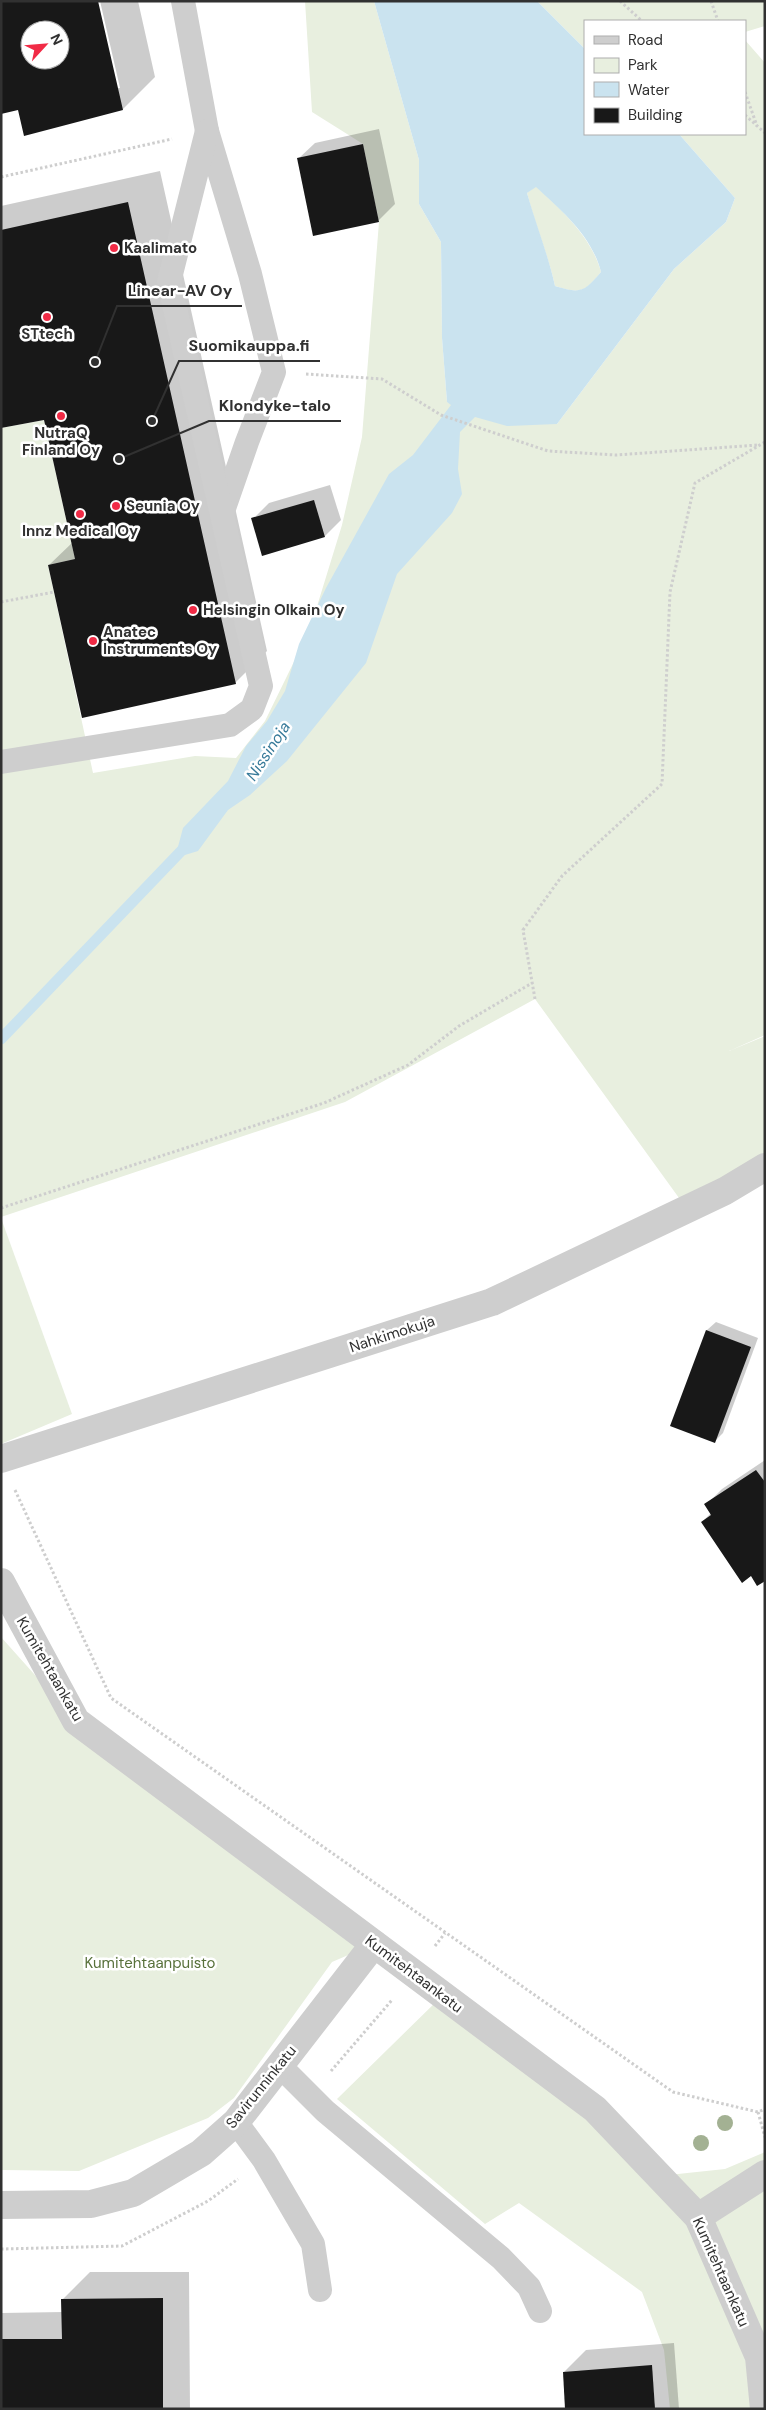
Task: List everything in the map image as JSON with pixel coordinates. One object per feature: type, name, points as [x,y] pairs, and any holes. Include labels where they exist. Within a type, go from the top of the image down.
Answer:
[{"type":"street","name":"Nahkimokuja","points":[[2,1459],[492,1302],[725,1191],[765,1167]]},
{"type":"street","name":"Kumitehtaankatu","points":[[1,1582],[76,1721],[595,2109],[698,2216],[759,2357],[764,2409]]},
{"type":"street","name":"Savirunninkatu","points":[[1,2205],[91,2204],[133,2193],[201,2154],[236,2122],[374,1944]]},
{"type":"street","points":[[698,2216],[765,2174]]},
{"type":"lane","points":[[183,1],[207,131],[250,274],[274,372],[222,514]]},
{"type":"lane","points":[[1,762],[230,725],[252,709],[261,686],[169,282],[207,131]]},
{"type":"lane","points":[[279,2065],[325,2111],[502,2258],[529,2287],[540,2311]]},
{"type":"lane","points":[[236,2122],[264,2160],[313,2244],[320,2290]]},
{"type":"path","points":[[620,1],[641,20]]},
{"type":"path","points":[[711,1],[718,20]]},
{"type":"path","points":[[746,95],[758,126]]},
{"type":"path","points":[[746,115],[765,134]]},
{"type":"path","points":[[1,177],[207,131]]},
{"type":"path","points":[[274,372],[382,379],[441,415],[548,451],[616,455],[758,445]]},
{"type":"path","points":[[535,999],[522,930],[562,876],[662,784],[670,592],[694,483],[765,442]]},
{"type":"path","points":[[1,602],[54,592]]},
{"type":"path","points":[[1,1208],[324,1103],[408,1065],[459,1026],[532,982]]},
{"type":"path","points":[[2,1459],[111,1698],[673,2092],[758,2112],[765,2110]]},
{"type":"path","points":[[758,2112],[765,2136]]},
{"type":"green space","points":[[305,1],[374,1],[419,160],[419,204],[441,242],[442,338],[447,402],[557,424],[674,269],[726,222],[735,198],[680,135],[746,135],[746,41],[765,63],[765,1035],[729,1051],[765,1036],[765,1167],[687,1209],[535,999],[345,1102],[1,1217],[1,428],[44,420],[75,559],[48,565],[93,773],[195,756],[236,758],[265,721],[310,629],[342,525],[362,437],[379,222],[363,144],[312,112]]},
{"type":"green space","points":[[537,1],[765,1],[765,26],[746,32],[746,20],[584,20],[584,48]]},
{"type":"green space","points":[[536,186],[574,225],[583,236],[596,259],[601,272],[586,288],[576,291],[555,286],[527,193]]},
{"type":"green space","points":[[1,1218],[72,1414],[1,1444]]},
{"type":"green space","name":"Kumitehtaanpuisto","points":[[1,1637],[76,1721],[374,1944],[332,1962],[234,2098],[208,2118],[79,2171],[1,2170]]},
{"type":"green space","points":[[442,1996],[659,2176],[725,2169],[765,2152],[765,2409],[670,2409],[664,2350],[642,2292],[519,2203],[485,2224],[337,2099]]},
{"type":"water","points":[[374,1],[537,1],[584,48],[584,135],[680,135],[735,198],[726,222],[674,269],[557,424],[507,426],[475,417],[460,432],[458,469],[462,494],[452,513],[397,574],[366,663],[287,761],[250,795],[228,810],[198,851],[175,858],[183,828],[228,781],[246,746],[267,721],[285,691],[299,644],[326,588],[389,474],[413,455],[451,405],[447,402],[442,338],[441,242],[419,204],[419,160]],"holes":[[[536,187],[566,215],[591,247],[601,272],[590,284],[581,290],[571,290],[555,286],[527,193]]]},
{"type":"building","points":[[1,1],[98,1],[123,110],[24,136],[18,110],[1,114]]},
{"type":"building","points":[[363,144],[379,222],[313,236],[297,158]]},
{"type":"building","points":[[128,202],[236,684],[82,718],[48,565],[75,559],[44,420],[1,428],[1,230]]},
{"type":"building","points":[[314,500],[325,537],[262,556],[251,518]]},
{"type":"building","points":[[706,1330],[751,1347],[715,1443],[670,1426]]},
{"type":"building","points":[[756,1470],[765,1482],[765,1581],[757,1586],[751,1576],[742,1583],[701,1522],[711,1515],[704,1504]]},
{"type":"building","points":[[163,2298],[163,2409],[1,2409],[1,2339],[62,2339],[61,2299]]},
{"type":"building","points":[[652,2365],[655,2409],[565,2409],[563,2372]]},
{"type":"waterway","name":"Nissinoja","points":[[1,1039],[185,847]]},
{"type":"place","name":"Kaalimato","points":[[114,248]]},
{"type":"place","name":"STtech","points":[[47,317]]},
{"type":"place","name":"Linear-AV Oy","points":[[95,362]]},
{"type":"place","name":"NutraQ Finland Oy","points":[[61,416]]},
{"type":"place","name":"Suomikauppa.fi","points":[[152,421]]},
{"type":"place","name":"Klondyke-talo","points":[[119,459]]},
{"type":"place","name":"Seunia Oy","points":[[116,506]]},
{"type":"place","name":"Innz Medical Oy","points":[[80,514]]},
{"type":"place","name":"Helsingin Olkain Oy","points":[[193,610]]},
{"type":"place","name":"Anatec Instruments Oy","points":[[93,641]]}]
